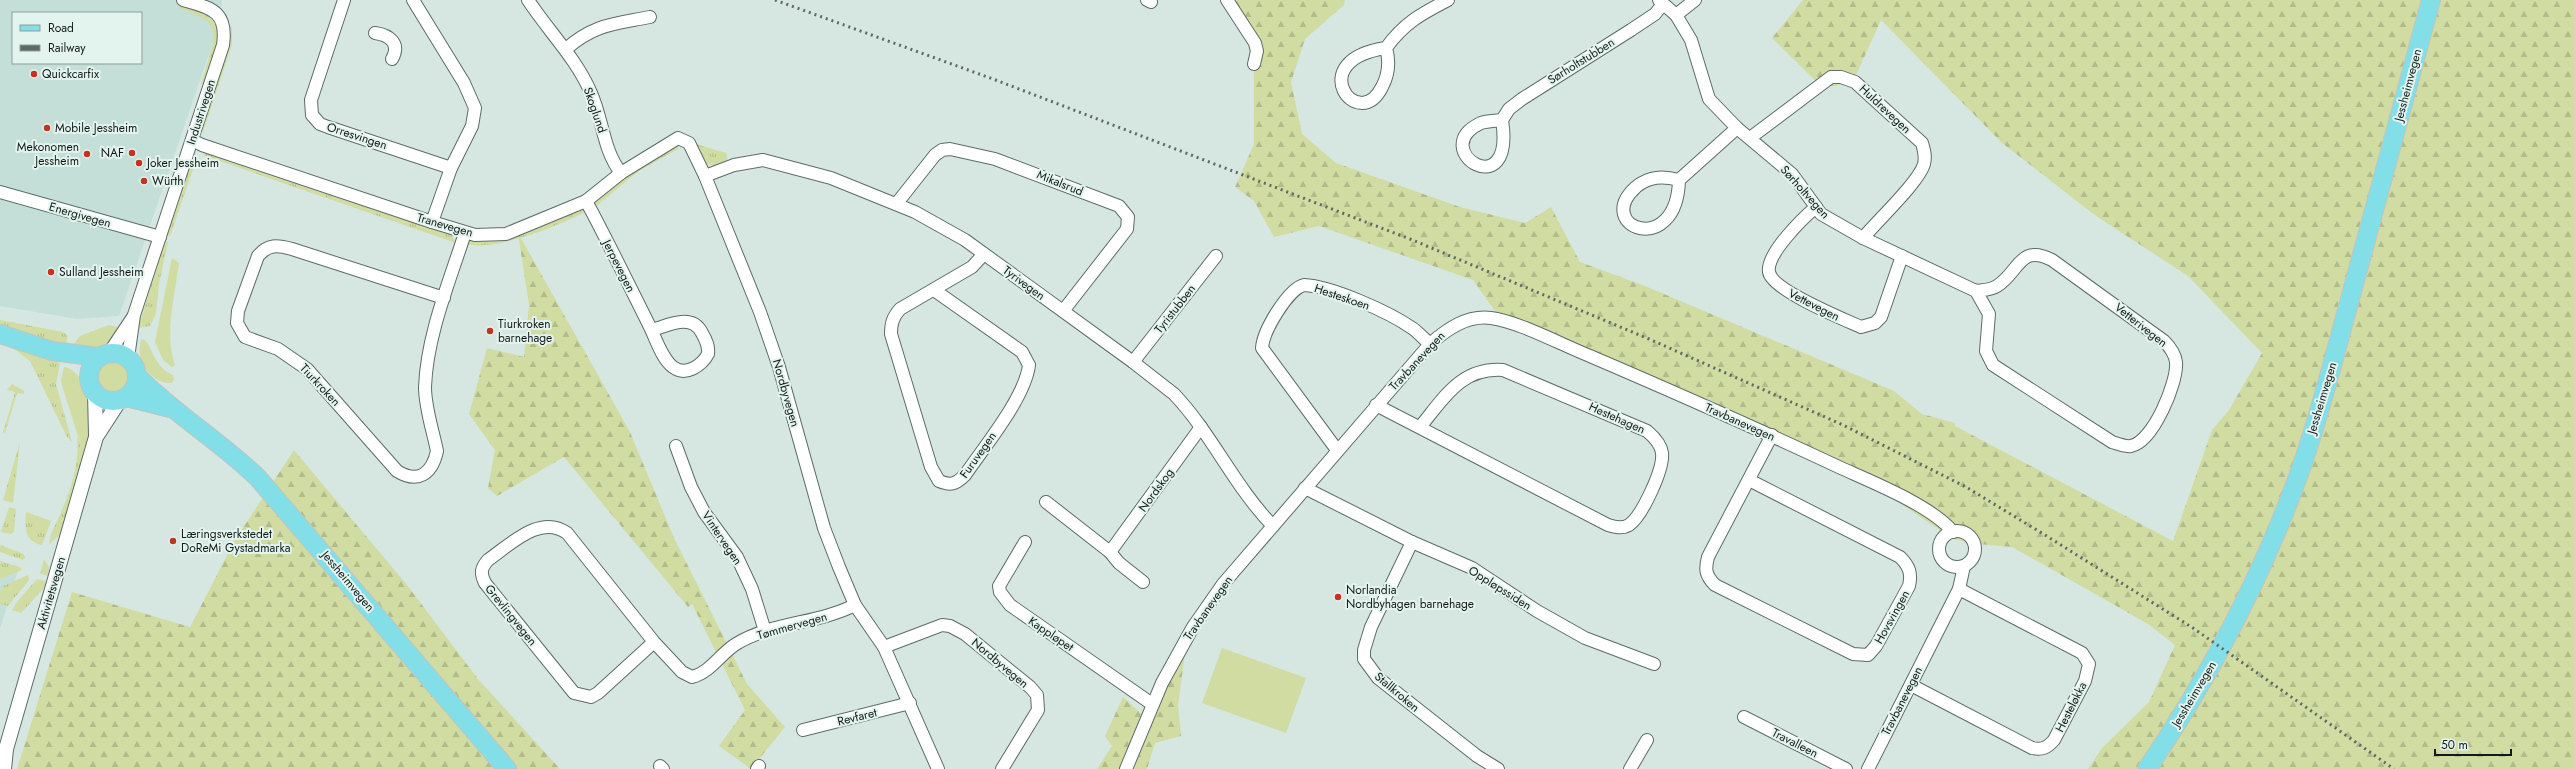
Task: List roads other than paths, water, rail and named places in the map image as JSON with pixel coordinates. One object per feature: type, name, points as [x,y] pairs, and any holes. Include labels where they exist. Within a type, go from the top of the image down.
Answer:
[{"type":"main road","name":"Jessheimvegen","points":[[2148,769],[2194,698],[2231,629],[2270,546],[2301,470],[2331,370],[2432,0]]},
{"type":"main road","points":[[0,334],[52,351],[104,355],[117,353],[128,358],[134,366],[137,376],[133,390],[123,399],[106,400],[92,388],[79,369],[52,351]]},
{"type":"main road","points":[[92,388],[90,368],[104,355]]},
{"type":"main road","name":"Jessheimvegen","points":[[137,376],[173,409],[229,451],[284,506],[507,769]]},
{"type":"main road","name":"Jessheimvegen","points":[[123,399],[173,409]]},
{"type":"street","name":"Industrivegen","points":[[128,358],[134,315],[192,140],[225,32],[223,22],[213,10],[183,0]]},
{"type":"street","name":"Orresvingen","points":[[344,0],[311,100],[312,114],[315,119],[328,127],[452,168]]},
{"type":"street","points":[[413,0],[464,83],[475,108],[472,126],[452,168],[432,222]]},
{"type":"street","name":"Skoglund","points":[[528,0],[566,49],[592,94],[609,155],[620,173]]},
{"type":"street","points":[[1227,0],[1255,43],[1256,51],[1254,64]]},
{"type":"street","points":[[1386,48],[1388,76],[1381,90],[1370,101],[1358,102],[1347,97],[1341,88],[1342,76],[1348,65],[1359,55],[1386,48],[1400,29],[1415,18],[1448,0]]},
{"type":"street","points":[[1676,15],[1695,0]]},
{"type":"street","name":"Sørholtvegen","points":[[1661,2],[1676,15],[1691,40],[1708,99],[1737,128],[1792,174],[1816,207],[1832,222],[1976,291]]},
{"type":"street","name":"Sørholtstubben","points":[[1502,120],[1509,109],[1522,99],[1655,14],[1661,2]]},
{"type":"street","points":[[566,49],[587,32],[597,28],[650,17]]},
{"type":"street","points":[[375,33],[384,34],[394,42],[396,47],[392,59]]},
{"type":"street","name":"Huldrevegen","points":[[1750,138],[1831,77],[1847,79],[1863,88],[1922,143],[1925,154],[1923,165],[1914,180],[1863,238]]},
{"type":"street","points":[[1679,180],[1654,177],[1639,184],[1629,193],[1623,204],[1623,214],[1628,223],[1639,228],[1650,228],[1658,225],[1669,216],[1676,206],[1679,180],[1737,128]]},
{"type":"street","name":"Tranevegen","points":[[192,140],[202,145],[465,233],[490,236],[506,234],[586,201],[620,173],[678,138],[684,139]]},
{"type":"street","name":"Nordbyvegen","points":[[684,139],[689,143],[705,176],[775,353],[824,528],[855,605],[884,647],[938,769]]},
{"type":"street","name":"Mikalsrud","points":[[897,203],[935,154],[942,150],[950,149],[995,159],[1028,170],[1119,206],[1128,217],[1126,229],[1063,311]]},
{"type":"street","name":"Tyrivegen","points":[[705,176],[734,165],[763,160],[809,171],[897,203],[943,226],[1063,311],[1174,394],[1201,427],[1231,474],[1272,526]]},
{"type":"street","name":"Energivegen","points":[[0,192],[160,237]]},
{"type":"street","name":"Jerpevegen","points":[[586,201],[667,361],[677,369],[689,370],[696,367],[708,354],[704,336],[700,327],[692,321],[684,321],[652,330]]},
{"type":"street","name":"Vettevegen","points":[[1816,207],[1800,220],[1770,262],[1768,271],[1771,278],[1785,290],[1861,327],[1869,326],[1880,317],[1902,256]]},
{"type":"street","name":"Tiurkroken","points":[[444,298],[292,249],[272,245],[263,249],[258,256],[238,311],[237,323],[245,337],[278,349],[307,369],[397,472],[406,477],[416,478],[429,469],[435,460],[437,451],[425,389],[430,352],[444,298],[465,233]]},
{"type":"street","name":"Furuvegen","points":[[934,290],[1022,352],[1029,365],[1024,384],[1016,399],[965,476],[957,483],[952,485],[939,481],[931,467],[891,334],[893,317],[900,309],[972,267],[984,254]]},
{"type":"street","name":"Vetterivegen","points":[[2033,255],[2041,255],[2052,260],[2164,341],[2175,356],[2176,368],[2167,396],[2152,429],[2140,442],[2131,446],[2112,442],[1998,369],[1988,358],[1986,351],[1989,314],[1976,291],[1997,287],[2020,260],[2033,255]]},
{"type":"street","name":"Tyristubben","points":[[1133,362],[1216,256]]},
{"type":"street","name":"Hesteskoen","points":[[1337,450],[1262,348],[1266,329],[1293,291],[1304,285],[1332,291],[1381,311],[1412,328],[1430,344]]},
{"type":"street","name":"Industrivegen","points":[[104,355],[134,315]]},
{"type":"street","name":"Travbanevegen","points":[[1126,769],[1152,704],[1176,655],[1206,609],[1272,526],[1430,344],[1446,329],[1462,322],[1477,318],[1504,321],[1772,436],[1873,482],[1936,516],[1953,532]]},
{"type":"street","name":"Hestehagen","points":[[1376,405],[1608,526],[1618,528],[1627,526],[1638,515],[1660,470],[1662,462],[1660,446],[1647,431],[1503,370],[1478,371],[1464,378],[1420,427]]},
{"type":"street","name":"Aktivitetsvegen","points":[[92,388],[96,437]]},
{"type":"street","name":"Aktivitetsvegen","points":[[4,769],[3,755],[96,437],[123,399]]},
{"type":"street","name":"Nordskog","points":[[1110,552],[1201,427]]},
{"type":"street","name":"Hovsvingen","points":[[1749,480],[1900,557],[1906,563],[1911,578],[1909,586],[1876,646],[1868,655],[1853,654],[1715,585],[1707,577],[1705,568],[1708,556],[1772,436]]},
{"type":"street","name":"Vintervegen","points":[[676,446],[691,487],[704,512],[737,557],[752,589],[765,631]]},
{"type":"street","name":"Oppløpssiden","points":[[1305,488],[1412,542],[1492,580],[1537,611],[1585,638],[1654,664]]},
{"type":"street","points":[[1046,502],[1110,552],[1119,563],[1143,582]]},
{"type":"street","name":"Grevlingvegen","points":[[654,642],[598,693],[591,697],[574,693],[485,583],[481,575],[482,567],[488,560],[536,528],[552,526],[560,528],[567,533],[654,642],[682,672],[692,677]]},
{"type":"street","points":[[1953,532],[1966,534],[1974,544],[1974,557],[1964,566],[1955,568],[1947,565],[1941,559],[1939,551],[1940,542],[1946,535],[1953,532]]},
{"type":"street","name":"Kappløpet","points":[[1025,542],[999,586],[1000,592],[1010,605],[1152,704]]},
{"type":"street","name":"Stallkroken","points":[[1412,542],[1370,627],[1364,650],[1364,659],[1378,678],[1477,756],[1498,769]]},
{"type":"street","name":"Travbanevegen","points":[[1868,769],[1958,589],[1964,566]]},
{"type":"street","name":"Hesteløkka","points":[[1911,684],[2032,748],[2039,750],[2048,747],[2054,740],[2085,681],[2089,664],[2082,652],[1958,589]]},
{"type":"street","name":"Tømmervegen","points":[[692,677],[707,670],[735,644],[765,631],[840,612],[855,605]]},
{"type":"street","name":"Nordbyvegen","points":[[884,647],[942,626],[950,626],[965,634],[1030,687],[1037,695],[1038,710],[1002,769]]},
{"type":"street","name":"Revfaret","points":[[803,730],[910,703]]},
{"type":"street","name":"Travalleen","points":[[1744,717],[1846,769]]},
{"type":"street","points":[[1630,769],[1647,740]]},
{"type":"railway","points":[[775,0],[993,79],[1410,239],[1649,339],[1843,425],[1966,487],[2045,535],[2193,628],[2394,769]]},
{"type":"place","name":"Quickcarfix","points":[[34,74]]},
{"type":"place","name":"Mobile Jessheim","points":[[47,128]]},
{"type":"place","name":"NAF","points":[[132,153]]},
{"type":"place","name":"Mekonomen Jessheim","points":[[87,154]]},
{"type":"place","name":"Joker Jessheim","points":[[139,163]]},
{"type":"place","name":"Würth","points":[[144,181]]},
{"type":"place","name":"Sulland Jessheim","points":[[51,272]]},
{"type":"place","name":"Tiurkroken barnehage","points":[[490,331]]},
{"type":"place","name":"Læringsverkstedet DoReMi Gystadmarka","points":[[173,541]]},
{"type":"place","name":"Norlandia Nordbyhagen barnehage","points":[[1338,597]]}]
